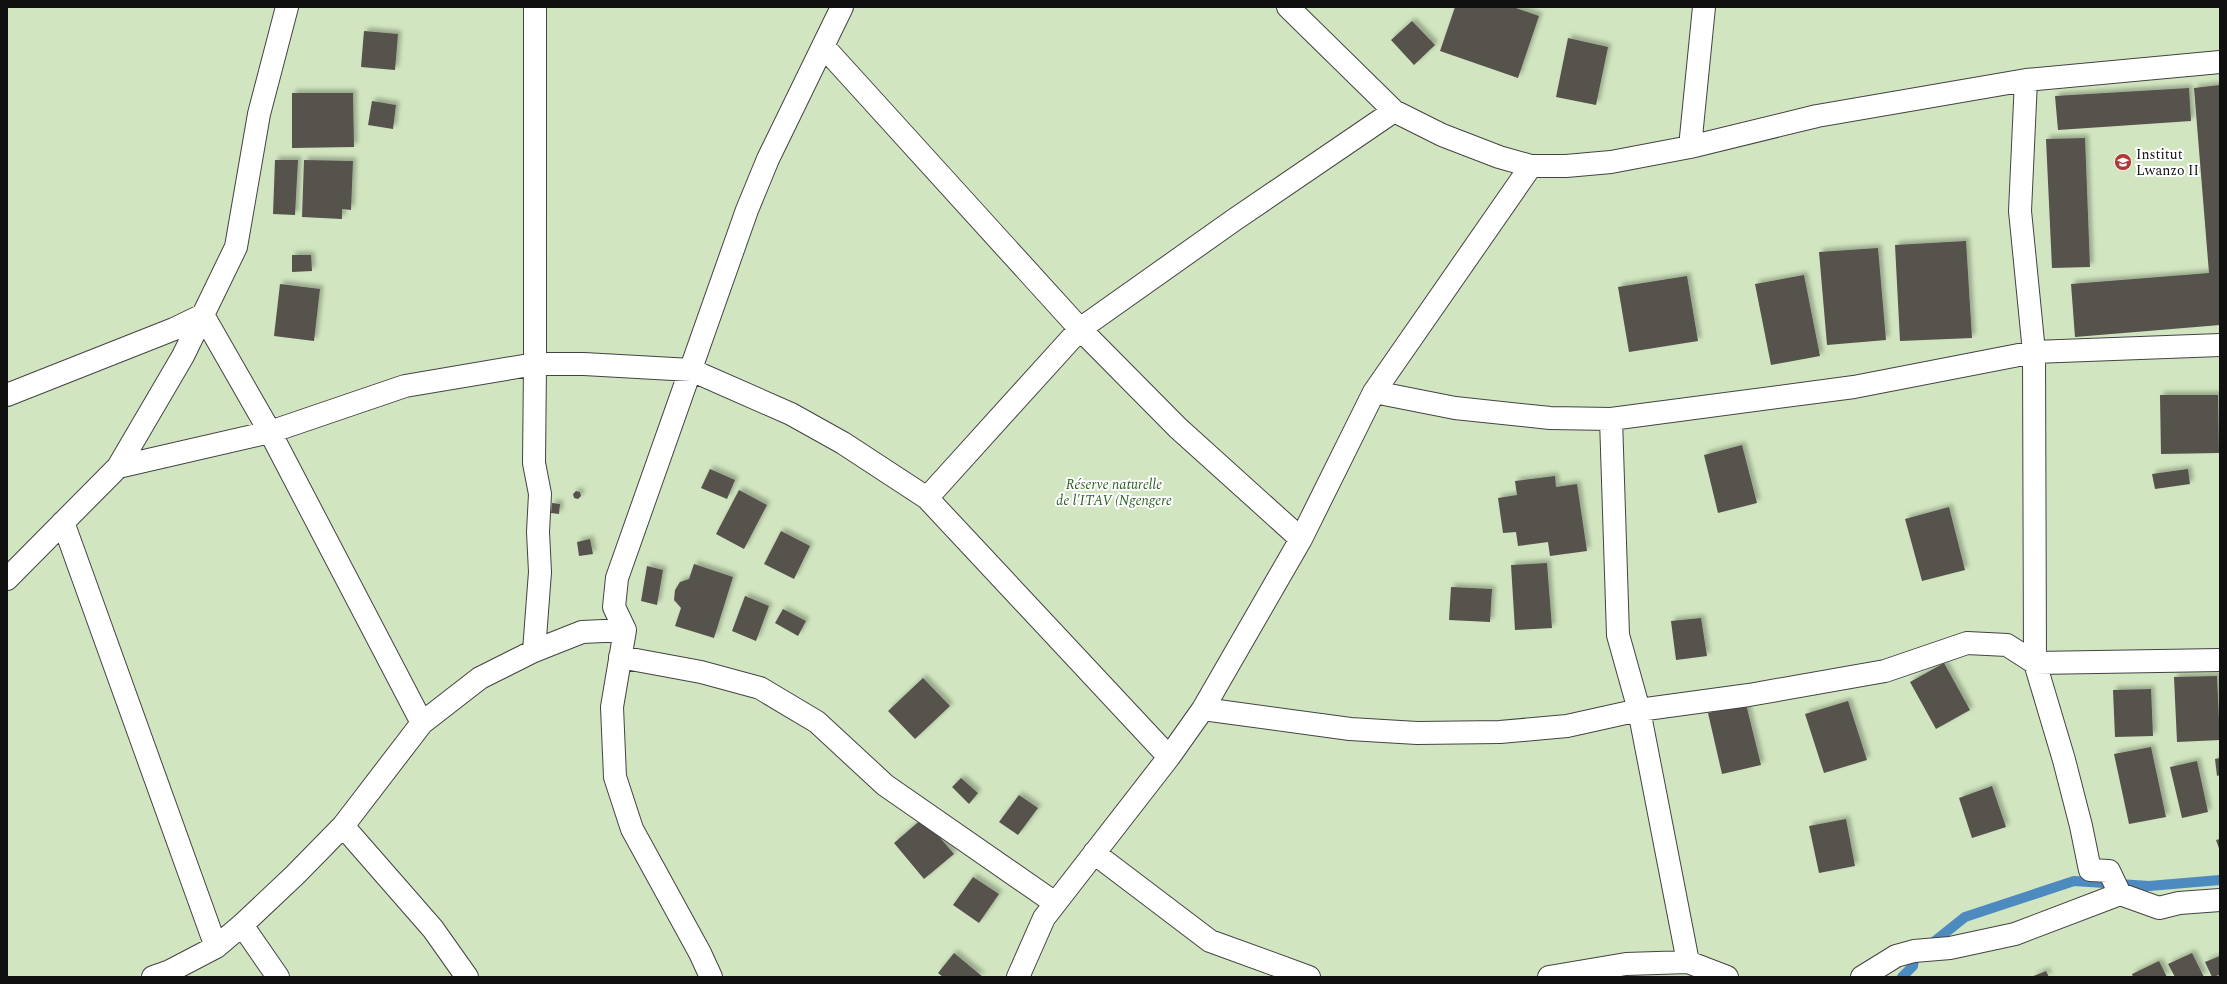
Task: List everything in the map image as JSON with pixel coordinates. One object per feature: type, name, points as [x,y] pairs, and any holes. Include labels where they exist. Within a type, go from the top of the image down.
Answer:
[{"type":"street","points":[[7,579],[118,467],[183,356],[236,247],[259,114],[287,7]]},
{"type":"street","points":[[534,651],[540,572],[538,532],[540,494],[534,463],[536,364],[535,7]]},
{"type":"street","points":[[711,977],[700,953],[632,829],[615,777],[612,707],[625,630],[614,607],[617,578],[750,203],[768,159],[842,7]]},
{"type":"street","points":[[1690,146],[1704,7]]},
{"type":"street","points":[[1293,9],[1394,111],[1442,136],[1499,157],[1531,166],[1566,166],[1611,162],[1690,146],[1817,116],[2026,80],[2220,62]]},
{"type":"street","points":[[823,46],[1080,329],[1178,428],[1301,539]]},
{"type":"street","points":[[2026,80],[2020,211],[2034,352],[2035,663],[2068,774],[2090,870],[2109,871],[2120,894],[2159,908],[2179,903],[2220,900]]},
{"type":"street","points":[[928,498],[1080,329],[1234,220],[1394,111]]},
{"type":"street","points":[[1018,977],[1044,918],[1169,757],[1203,709],[1301,539],[1374,392],[1531,166]]},
{"type":"street","points":[[11,391],[174,329],[203,315]]},
{"type":"street","points":[[203,315],[270,432],[422,723]]},
{"type":"street","points":[[1374,392],[1455,408],[1550,418],[1611,419],[1854,387],[2034,352],[2220,345]]},
{"type":"street","points":[[118,467],[270,432],[405,386],[536,364],[592,364],[691,370],[791,414],[843,443],[928,498],[1169,757]]},
{"type":"street","points":[[1611,419],[1618,635],[1639,710],[1688,962]]},
{"type":"street","points":[[63,522],[216,947]]},
{"type":"street","points":[[153,977],[170,971],[216,947],[242,925],[295,875],[343,826],[422,723],[480,678],[534,651],[582,632],[625,630]]},
{"type":"street","points":[[1203,709],[1350,729],[1417,733],[1500,732],[1567,726],[1639,710],[1749,695],[1885,671],[1967,643],[2007,645],[2035,663],[2220,660]]},
{"type":"street","points":[[620,657],[701,672],[760,688],[817,722],[885,785],[1055,903]]},
{"type":"street","points":[[343,826],[433,929],[467,977]]},
{"type":"street","points":[[1094,853],[1210,941],[1309,977]]},
{"type":"street","points":[[1862,977],[1896,956],[1914,952],[1950,948],[2015,934],[2120,894]]},
{"type":"street","points":[[242,925],[278,977]]},
{"type":"street","points":[[1549,977],[1595,973],[1626,964],[1688,962],[1727,977]]},
{"type":"green space","name":"Réserve naturelle de l'ITAV (Ngengere","points":[[7,7],[2220,7],[2220,977],[7,977]]},
{"type":"building","points":[[1455,7],[1513,7],[1539,16],[1518,78],[1440,51]]},
{"type":"building","points":[[1412,21],[1435,45],[1414,65],[1391,40]]},
{"type":"building","points":[[364,31],[398,34],[395,70],[361,67]]},
{"type":"building","points":[[1568,38],[1608,47],[1596,105],[1556,97]]},
{"type":"building","points":[[2220,85],[2220,325],[2075,337],[2071,284],[2209,273],[2194,88]]},
{"type":"building","points":[[2189,88],[2191,121],[2058,130],[2055,96]]},
{"type":"building","points":[[292,93],[353,93],[354,147],[292,148]]},
{"type":"building","points":[[372,101],[396,105],[393,129],[368,125]]},
{"type":"building","points":[[2085,138],[2090,267],[2052,268],[2046,139]]},
{"type":"building","points":[[275,160],[298,160],[295,215],[273,214]]},
{"type":"building","points":[[304,160],[353,161],[351,210],[342,209],[342,219],[302,217]]},
{"type":"building","points":[[1966,241],[1972,338],[1900,341],[1895,245]]},
{"type":"building","points":[[1878,248],[1886,340],[1827,345],[1819,252]]},
{"type":"building","points":[[292,255],[311,255],[312,271],[292,272]]},
{"type":"building","points":[[1804,275],[1820,356],[1771,365],[1755,284]]},
{"type":"building","points":[[1687,276],[1698,341],[1629,352],[1618,287]]},
{"type":"building","points":[[280,284],[320,289],[314,341],[274,336]]},
{"type":"building","points":[[2160,395],[2218,395],[2219,453],[2161,454]]},
{"type":"building","points":[[1742,445],[1757,503],[1718,513],[1704,455]]},
{"type":"building","points":[[710,469],[735,480],[727,499],[701,488]]},
{"type":"building","points":[[2188,469],[2190,484],[2155,489],[2152,474]]},
{"type":"building","points":[[1555,476],[1556,487],[1577,484],[1587,551],[1550,556],[1548,542],[1518,546],[1516,532],[1503,533],[1498,498],[1517,495],[1515,481]]},
{"type":"building","points":[[739,490],[767,505],[744,549],[716,534]]},
{"type":"building","points":[[576,491],[580,492],[581,496],[578,499],[574,498],[573,494]]},
{"type":"building","points":[[552,503],[560,504],[559,514],[551,513]]},
{"type":"building","points":[[1949,507],[1965,570],[1922,581],[1905,519]]},
{"type":"building","points":[[781,531],[810,546],[794,579],[764,564]]},
{"type":"building","points":[[590,539],[593,554],[579,556],[577,542]]},
{"type":"building","points":[[1547,563],[1552,628],[1515,630],[1511,565]]},
{"type":"building","points":[[694,564],[733,577],[714,638],[675,626],[681,608],[674,600],[675,590],[680,582],[689,579]]},
{"type":"building","points":[[647,566],[663,570],[657,605],[641,601]]},
{"type":"building","points":[[1451,587],[1492,589],[1490,622],[1449,620]]},
{"type":"building","points":[[745,596],[769,606],[756,641],[732,631]]},
{"type":"building","points":[[783,609],[806,621],[798,636],[775,623]]},
{"type":"building","points":[[1701,618],[1707,656],[1676,660],[1671,621]]},
{"type":"building","points":[[1944,663],[1970,710],[1936,729],[1910,682]]},
{"type":"building","points":[[2217,676],[2220,740],[2177,742],[2174,677]]},
{"type":"building","points":[[923,678],[950,706],[915,739],[888,711]]},
{"type":"building","points":[[2151,689],[2153,736],[2115,737],[2113,690]]},
{"type":"building","points":[[1848,701],[1867,760],[1824,773],[1805,714]]},
{"type":"building","points":[[1746,704],[1761,765],[1722,774],[1708,713]]},
{"type":"building","points":[[2151,747],[2166,817],[2129,824],[2114,754]]},
{"type":"building","points":[[2220,758],[2220,775],[2217,776],[2215,759]]},
{"type":"building","points":[[2197,761],[2208,812],[2182,818],[2170,767]]},
{"type":"building","points":[[961,778],[978,793],[969,804],[952,787]]},
{"type":"building","points":[[1992,786],[2006,827],[1972,838],[1959,798]]},
{"type":"building","points":[[1019,795],[1038,808],[1018,835],[999,822]]},
{"type":"building","points":[[923,818],[954,854],[924,879],[894,843]]},
{"type":"building","points":[[1846,819],[1855,866],[1819,873],[1809,826]]},
{"type":"building","points":[[2220,839],[2220,851],[2216,840]]},
{"type":"building","points":[[973,877],[999,894],[979,923],[953,905]]},
{"type":"building","points":[[954,953],[983,977],[943,977],[938,973]]},
{"type":"building","points":[[2192,953],[2204,977],[2175,977],[2168,964]]},
{"type":"building","points":[[2220,956],[2220,975],[2212,977],[2205,962]]},
{"type":"building","points":[[2159,961],[2167,977],[2133,977],[2132,974]]},
{"type":"building","points":[[2046,971],[2049,977],[2031,977]]},
{"type":"waterway","points":[[1930,945],[1965,917],[2074,881],[2149,886],[2220,880]]},
{"type":"waterway","points":[[1902,977],[1913,966],[1915,951]]},
{"type":"place","name":"Institut Lwanzo II","points":[[2123,162]]}]
